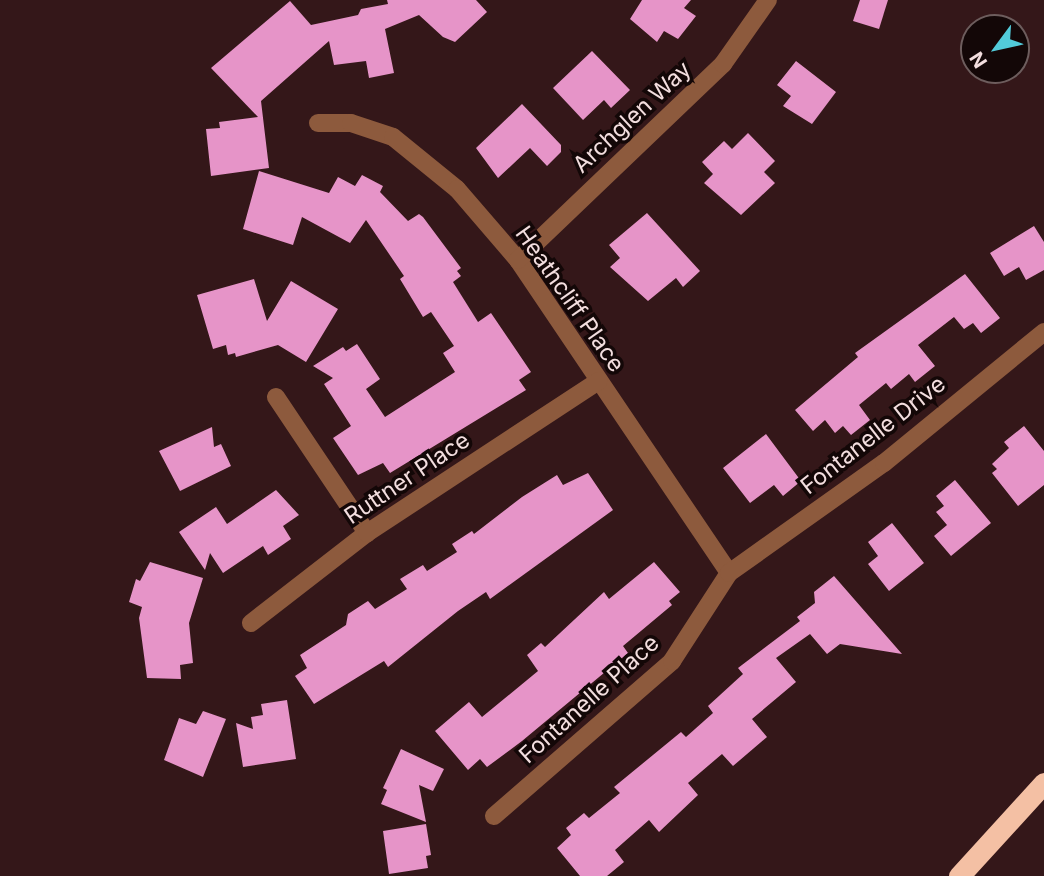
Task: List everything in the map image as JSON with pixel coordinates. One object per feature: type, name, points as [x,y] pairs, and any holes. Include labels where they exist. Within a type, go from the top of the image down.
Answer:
[{"type":"highway","points":[[959,876],[1044,783]]},
{"type":"street","name":"Archglen Way","points":[[517,260],[723,64],[768,0]]},
{"type":"street","name":"Heathcliff Place","points":[[318,123],[351,123],[393,136],[457,189],[517,260],[729,573]]},
{"type":"street","name":"Fontanelle Drive","points":[[729,573],[884,463],[1044,332]]},
{"type":"street","name":"Ruttner Place","points":[[251,623],[367,533],[597,381]]},
{"type":"street","points":[[276,397],[367,533]]},
{"type":"street","name":"Fontanelle Place","points":[[494,817],[672,661],[729,573]]},
{"type":"building","points":[[387,0],[476,0],[487,12],[455,42],[443,37],[419,15],[385,29],[394,73],[369,78],[366,61],[334,65],[329,41],[261,101],[269,168],[211,176],[206,129],[220,128],[219,122],[258,117],[211,68],[290,1],[311,25],[358,15],[361,9],[388,4]]},
{"type":"building","points":[[642,0],[691,0],[684,8],[696,16],[678,39],[664,31],[657,42],[630,19]]},
{"type":"building","points":[[860,0],[888,0],[879,29],[853,21]]},
{"type":"building","points":[[592,51],[630,90],[611,108],[604,100],[583,120],[553,88]]},
{"type":"building","points":[[796,61],[836,92],[812,124],[783,106],[791,96],[777,85]]},
{"type":"building","points":[[522,104],[561,145],[561,152],[547,166],[530,148],[498,178],[476,148]]},
{"type":"building","points":[[748,133],[775,161],[764,172],[775,183],[741,215],[704,183],[713,174],[702,162],[724,141],[732,149]]},
{"type":"building","points":[[259,171],[329,193],[338,177],[355,186],[362,175],[383,186],[380,192],[408,221],[419,214],[423,217],[461,268],[457,271],[461,276],[453,282],[478,322],[491,313],[531,372],[519,380],[526,390],[390,473],[383,463],[358,475],[333,438],[351,426],[324,384],[333,378],[313,366],[343,347],[346,351],[357,344],[380,379],[366,389],[385,417],[455,372],[443,353],[454,346],[431,312],[423,317],[400,279],[404,276],[366,220],[350,243],[302,217],[293,245],[243,229]]},
{"type":"building","points":[[647,213],[700,271],[683,287],[676,278],[648,301],[610,267],[620,258],[609,245]]},
{"type":"building","points":[[1034,226],[1044,242],[1044,270],[1026,280],[1019,267],[1004,276],[990,253]]},
{"type":"building","points":[[965,274],[1000,318],[981,333],[973,323],[964,329],[954,317],[918,345],[935,366],[915,382],[909,374],[891,389],[886,383],[859,405],[870,420],[851,435],[843,426],[835,433],[825,420],[813,431],[795,410],[858,357],[855,353]]},
{"type":"building","points":[[254,279],[267,321],[291,281],[338,309],[306,362],[278,345],[236,357],[235,353],[228,355],[226,345],[213,349],[197,295]]},
{"type":"building","points":[[1024,426],[1044,451],[1044,485],[1018,506],[992,473],[997,469],[992,464],[1009,448],[1004,442]]},
{"type":"building","points":[[212,427],[214,447],[221,444],[231,466],[180,491],[159,451]]},
{"type":"building","points":[[766,434],[801,481],[783,496],[774,485],[750,503],[723,468]]},
{"type":"building","points":[[588,473],[613,510],[490,599],[486,592],[458,611],[388,667],[384,661],[314,704],[295,676],[307,668],[300,655],[346,625],[348,614],[368,601],[375,609],[407,589],[400,579],[423,565],[427,571],[457,552],[452,544],[472,531],[474,534],[522,497],[557,475],[563,485]]},
{"type":"building","points":[[955,480],[991,523],[951,556],[934,536],[947,525],[936,512],[944,506],[936,496]]},
{"type":"building","points":[[276,490],[299,515],[283,526],[291,539],[268,555],[263,546],[223,573],[210,553],[205,570],[179,532],[216,507],[227,524]]},
{"type":"building","points":[[892,523],[924,563],[889,591],[868,564],[878,556],[868,542]]},
{"type":"building","points":[[150,562],[203,578],[189,623],[193,663],[180,665],[181,679],[147,678],[139,618],[142,607],[129,602],[136,579],[140,581]]},
{"type":"building","points":[[654,562],[680,592],[669,601],[672,605],[623,646],[628,653],[522,741],[487,767],[480,759],[468,770],[435,731],[469,702],[482,717],[538,671],[527,655],[541,643],[545,647],[604,592],[609,599]]},
{"type":"building","points":[[834,576],[902,654],[840,644],[827,654],[810,634],[776,658],[796,682],[752,719],[767,737],[733,766],[722,754],[688,783],[698,795],[659,832],[649,820],[615,850],[624,862],[607,876],[580,876],[557,848],[571,835],[566,828],[584,813],[589,818],[620,793],[614,787],[681,732],[686,737],[713,713],[708,706],[743,674],[738,668],[800,621],[797,617],[815,603],[814,592]]},
{"type":"building","points":[[287,700],[296,759],[243,767],[236,723],[253,729],[251,717],[263,715],[261,704]]},
{"type":"building","points":[[203,711],[226,719],[203,777],[164,760],[179,718],[196,724]]},
{"type":"building","points":[[401,749],[444,769],[433,791],[419,785],[426,822],[381,804],[387,790],[383,788]]},
{"type":"building","points":[[426,824],[431,855],[426,856],[428,868],[389,874],[383,831]]}]
